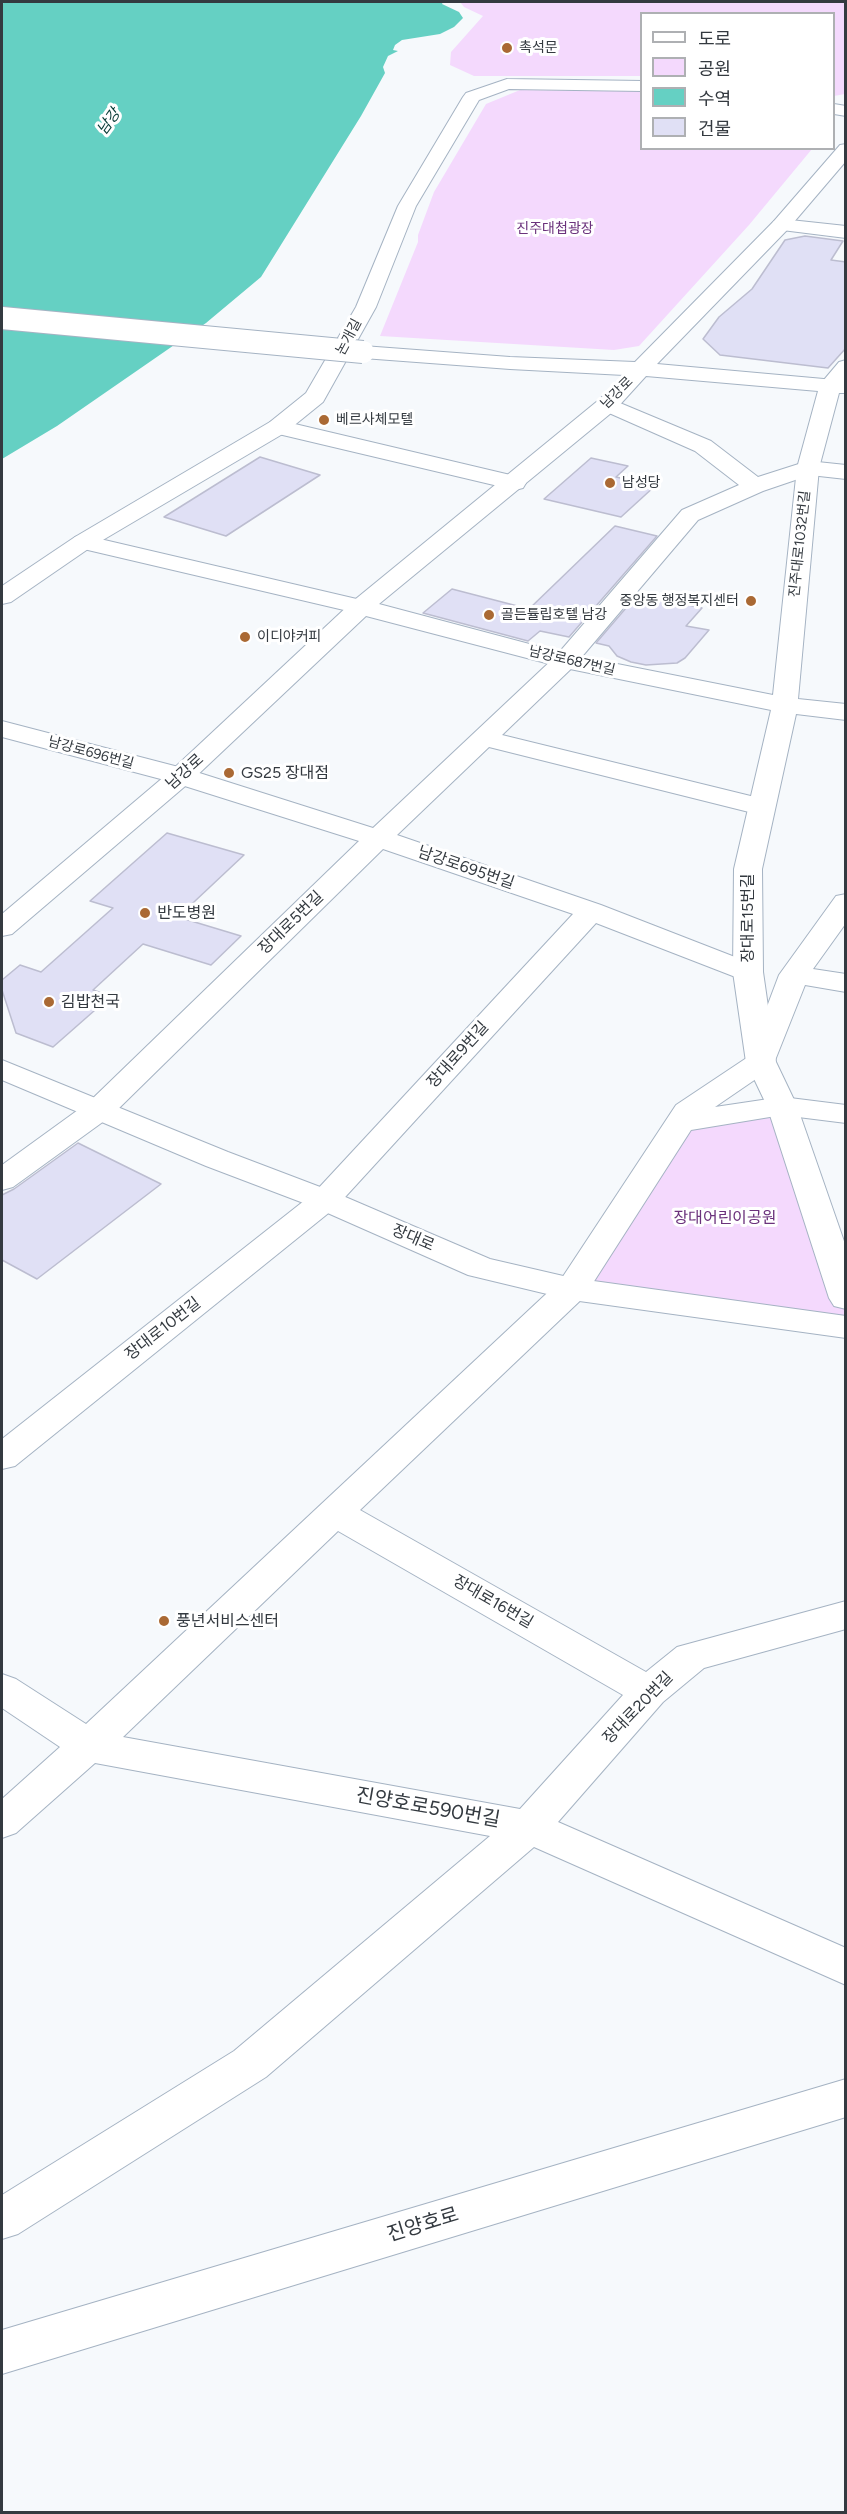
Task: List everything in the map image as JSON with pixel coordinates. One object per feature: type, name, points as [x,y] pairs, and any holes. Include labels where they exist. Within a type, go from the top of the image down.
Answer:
[{"type":"street","name":"논개길","points":[[2,597],[83,542],[278,428],[315,397],[329,376],[366,307],[407,206],[472,97],[507,84],[640,86]]},
{"type":"street","name":"남강로","points":[[2,928],[181,776],[361,607],[515,483],[608,404],[781,225],[846,149]]},
{"type":"street","points":[[781,225],[846,232]]},
{"type":"street","points":[[2,318],[363,352],[510,363],[641,369],[838,386],[846,366]]},
{"type":"street","name":"진주대로1032번길","points":[[785,705],[808,468],[838,386]]},
{"type":"street","points":[[608,404],[703,446],[756,486]]},
{"type":"street","points":[[278,428],[515,483]]},
{"type":"street","points":[[808,468],[846,472]]},
{"type":"street","name":"장대로5번길","points":[[2,1180],[100,1109],[378,838],[566,661],[690,515],[756,486],[808,468]]},
{"type":"street","points":[[83,542],[361,607]]},
{"type":"street","name":"남강로687번길","points":[[361,607],[566,661],[785,705],[846,712]]},
{"type":"street","name":"장대로15번길","points":[[782,1106],[761,1062],[748,972],[748,869],[785,705]]},
{"type":"street","name":"남강로696번길","points":[[2,729],[181,776]]},
{"type":"street","points":[[483,738],[761,807]]},
{"type":"street","name":"남강로695번길","points":[[181,776],[378,838],[591,911],[748,972]]},
{"type":"street","points":[[2,1822],[88,1746],[572,1289],[687,1112],[761,1062],[794,975],[846,902]]},
{"type":"street","name":"장대로9번길","points":[[325,1200],[591,911]]},
{"type":"street","points":[[794,975],[846,983]]},
{"type":"street","name":"장대로","points":[[2,1069],[217,1159],[325,1200],[480,1267],[572,1289],[846,1327]]},
{"type":"street","points":[[679,1122],[782,1106],[846,1114]]},
{"type":"street","points":[[782,1106],[846,1298]]},
{"type":"street","name":"장대로10번길","points":[[2,1457],[325,1200]]},
{"type":"street","name":"장대로16번길","points":[[336,1513],[650,1692]]},
{"type":"street","name":"장대로20번길","points":[[529,1827],[650,1692],[691,1657],[846,1615]]},
{"type":"street","name":"진양호로590번길","points":[[2,1689],[88,1746],[529,1827],[846,1967]]},
{"type":"street","points":[[2,2219],[250,2064],[529,1827]]},
{"type":"street","name":"진양호로","points":[[2,2352],[846,2098]]},
{"type":"green space","points":[[460,2],[845,2],[845,94],[835,96],[835,12],[640,12],[640,76],[474,76],[450,65],[451,52],[483,16],[464,7]]},
{"type":"green space","name":"진주대첩광장","points":[[520,90],[640,91],[640,150],[811,150],[749,225],[639,346],[614,350],[380,336],[418,242],[418,235],[434,192],[486,104]]},
{"type":"green space","name":"장대어린이공원","points":[[782,1106],[845,1291],[845,1327],[572,1289],[679,1122]]},
{"type":"water","name":"남강","points":[[5,2],[443,2],[442,4],[459,12],[463,18],[454,27],[440,34],[402,40],[395,45],[393,50],[398,51],[388,56],[383,67],[385,73],[361,116],[261,277],[206,323],[57,426],[2,459],[2,4]]},
{"type":"building","points":[[805,236],[843,241],[831,260],[846,262],[846,348],[828,368],[720,355],[703,339],[719,317],[752,289],[785,240]]},
{"type":"building","points":[[260,457],[320,475],[226,536],[164,517]]},
{"type":"building","points":[[591,458],[628,466],[616,477],[655,486],[621,517],[544,499]]},
{"type":"building","points":[[615,526],[657,536],[569,637],[540,631],[528,641],[423,613],[452,589],[529,609]]},
{"type":"building","points":[[638,594],[702,608],[686,626],[709,630],[685,658],[677,663],[646,665],[617,656],[609,646],[596,643]]},
{"type":"building","name":"반도병원","points":[[167,833],[244,855],[178,917],[241,936],[211,965],[143,944],[93,990],[111,996],[53,1047],[16,1033],[2,990],[2,980],[20,965],[41,972],[113,908],[90,901]]},
{"type":"building","points":[[78,1143],[161,1184],[37,1279],[2,1260],[2,1195],[14,1189]]},
{"type":"place","name":"촉석문","points":[[507,48]]},
{"type":"place","name":"베르사체모텔","points":[[324,420]]},
{"type":"place","name":"남성당","points":[[610,483]]},
{"type":"place","name":"중앙동 행정복지센터","points":[[751,601]]},
{"type":"place","name":"골든튤립호텔 남강","points":[[489,615]]},
{"type":"place","name":"이디야커피","points":[[245,637]]},
{"type":"place","name":"GS25 장대점","points":[[229,773]]},
{"type":"place","name":"반도병원","points":[[145,913]]},
{"type":"place","name":"김밥천국","points":[[49,1002]]},
{"type":"place","name":"풍년서비스센터","points":[[164,1621]]}]
